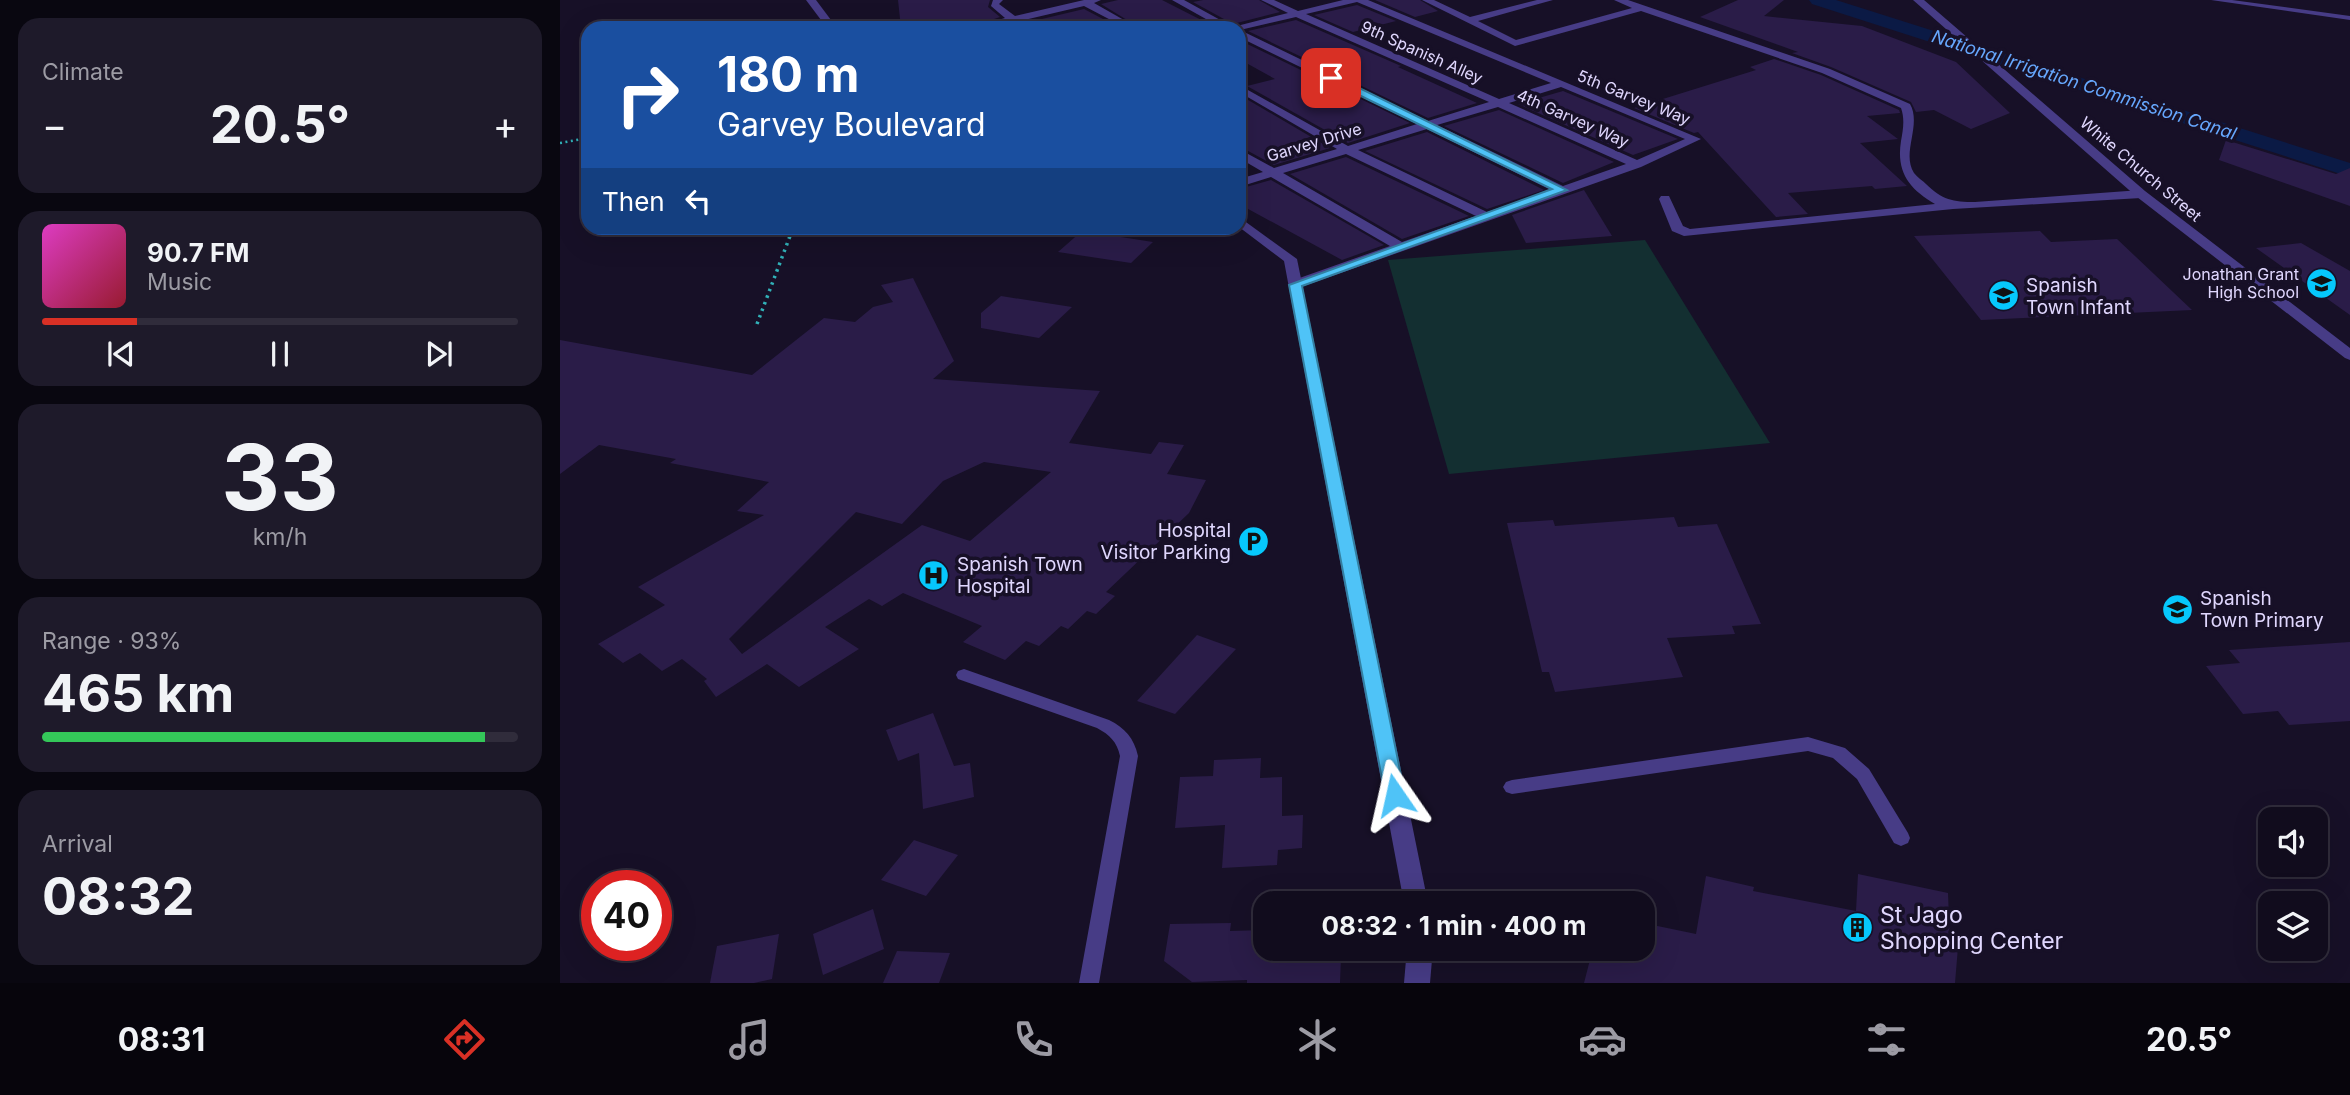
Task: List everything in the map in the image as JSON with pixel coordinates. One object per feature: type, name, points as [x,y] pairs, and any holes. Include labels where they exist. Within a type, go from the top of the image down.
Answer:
[{"type":"street","points":[[811,0],[827,21]]},
{"type":"street","points":[[998,0],[994,4],[1012,20]]},
{"type":"street","points":[[1177,0],[1216,21]]},
{"type":"street","name":"9th Spanish Alley","points":[[1266,0],[1497,102]]},
{"type":"street","points":[[1246,26],[1355,0]]},
{"type":"street","name":"5th Garvey Way","points":[[1360,0],[1695,139],[1637,164]]},
{"type":"street","points":[[1427,0],[1515,43],[1641,8]]},
{"type":"street","points":[[1468,21],[1548,0]]},
{"type":"street","points":[[1619,0],[1826,71],[1906,106],[1910,115],[1905,149],[1907,172],[1934,201],[1952,206]]},
{"type":"street","name":"White Church Street","points":[[1918,0],[2141,194],[2350,355]]},
{"type":"street","points":[[1008,21],[1091,1],[1122,21]]},
{"type":"street","points":[[1246,36],[1561,190]]},
{"type":"street","name":"Garvey Drive","points":[[1246,181],[1560,83]]},
{"type":"street","points":[[1246,92],[1346,149],[1485,216]]},
{"type":"street","name":"4th Garvey Way","points":[[1497,102],[1637,164]]},
{"type":"street","points":[[1246,157],[1398,246]]},
{"type":"street","points":[[1296,285],[1398,246],[1637,164]]},
{"type":"street","points":[[1665,200],[1677,228],[1689,233],[1952,206],[2141,194]]},
{"type":"street","points":[[1246,226],[1290,259],[1414,891]]},
{"type":"street","points":[[1417,983],[1419,961]]},
{"type":"lane","points":[[2215,0],[2350,18]]},
{"type":"lane","points":[[964,675],[1103,724],[1117,731],[1126,743],[1129,756],[1089,983]]},
{"type":"lane","points":[[1512,787],[1808,744],[1839,753],[1863,774],[1901,838]]},
{"type":"path","points":[[560,143],[581,139]]},
{"type":"path","points":[[757,324],[790,235]]},
{"type":"green space","points":[[1645,240],[1770,443],[1449,474],[1388,260]]},
{"type":"building","points":[[898,0],[990,0],[988,7],[1000,17],[988,21],[900,21]]},
{"type":"building","points":[[1118,0],[1162,0],[1203,21],[1129,21],[1101,4]]},
{"type":"building","points":[[1259,0],[1280,12],[1245,21],[1228,21],[1193,2]]},
{"type":"building","points":[[1375,0],[1420,0],[1438,11],[1415,17]]},
{"type":"building","points":[[1738,0],[1784,0],[1764,16],[1862,26],[1956,62],[2010,113],[1971,129],[1934,110],[1916,112],[1911,102],[1792,53],[1798,52],[1700,17]]},
{"type":"building","points":[[1357,5],[1396,21],[1353,32],[1314,15]]},
{"type":"building","points":[[1084,9],[1107,21],[1042,21]]},
{"type":"building","points":[[1296,20],[1477,103],[1428,118],[1248,31]]},
{"type":"building","points":[[1246,43],[1410,123],[1348,143],[1247,86],[1275,79],[1246,63]]},
{"type":"building","points":[[1774,59],[1821,75],[1899,110],[1900,113],[1867,116],[1898,139],[1860,143],[1907,186],[1788,193],[1808,214],[1776,217],[1698,132],[1694,133],[1634,108],[1756,70],[1750,67]]},
{"type":"building","points":[[1563,91],[1678,139],[1633,155],[1518,104]]},
{"type":"building","points":[[1246,99],[1330,148],[1274,165],[1246,150]]},
{"type":"building","points":[[1499,110],[1614,162],[1563,183],[1444,126]]},
{"type":"building","points":[[1427,132],[1544,190],[1487,209],[1365,151]]},
{"type":"building","points":[[2226,140],[2336,174],[2350,168],[2350,206],[2219,160]]},
{"type":"building","points":[[1346,157],[1469,216],[1402,239],[1290,174]]},
{"type":"building","points":[[1271,180],[1384,245],[1342,260],[1246,208],[1246,187]]},
{"type":"building","points":[[1584,190],[1612,236],[1526,243],[1512,215]]},
{"type":"building","points":[[2040,231],[2051,242],[2117,239],[2192,310],[1981,320],[1914,236]]},
{"type":"building","points":[[1077,235],[1108,235],[1153,242],[1131,263],[1058,252]]},
{"type":"building","points":[[2301,243],[2350,271],[2350,315],[2256,248]]},
{"type":"building","name":"Spanish Town Hospital","points":[[913,278],[954,361],[933,379],[1100,391],[1069,443],[1151,454],[1159,442],[1184,445],[1167,474],[1206,480],[1189,513],[1106,592],[1115,596],[1096,614],[1087,611],[1068,629],[1061,626],[1039,646],[1026,641],[1005,660],[963,642],[982,626],[903,593],[882,606],[869,599],[825,627],[859,649],[799,687],[767,664],[716,697],[704,681],[707,679],[682,659],[662,671],[640,653],[623,663],[598,644],[665,605],[638,587],[764,515],[737,511],[769,482],[670,463],[676,459],[599,445],[560,474],[560,340],[752,375],[824,318],[855,322],[873,307],[893,302],[881,285]],"holes":[[[984,462],[1051,472],[970,541],[922,525],[742,654],[729,639],[856,512],[902,524],[943,481]]]},
{"type":"building","points":[[1001,296],[1072,307],[1039,338],[981,328],[981,313]]},
{"type":"building","points":[[1674,517],[1678,527],[1717,524],[1761,624],[1732,626],[1735,634],[1667,638],[1683,677],[1555,692],[1549,672],[1542,672],[1507,523],[1553,520],[1555,526]]},
{"type":"building","points":[[1197,635],[1236,649],[1175,714],[1137,701]]},
{"type":"building","name":"Spanish Town Primary","points":[[2350,642],[2350,721],[2289,725],[2278,711],[2243,714],[2206,666],[2240,663],[2229,650]]},
{"type":"building","points":[[933,713],[954,766],[970,763],[974,797],[923,809],[919,753],[898,761],[886,730]]},
{"type":"building","points":[[1261,758],[1260,778],[1282,777],[1282,816],[1303,815],[1302,848],[1278,850],[1277,865],[1222,868],[1225,825],[1175,828],[1180,777],[1213,776],[1214,760]]},
{"type":"building","points":[[914,840],[958,855],[926,896],[881,880]]},
{"type":"building","name":"St Jago Shopping Center","points":[[1858,874],[1948,893],[1950,945],[1958,947],[1955,983],[1584,983],[1590,961],[1655,961],[1655,925],[1696,934],[1706,876],[1754,887],[1753,891],[1856,911]]},
{"type":"building","points":[[873,909],[884,949],[823,975],[813,934]]},
{"type":"building","points":[[1231,923],[1230,931],[1253,930],[1253,961],[1341,961],[1340,983],[1247,983],[1247,980],[1192,982],[1164,961],[1170,924]]},
{"type":"building","points":[[779,934],[772,979],[754,983],[710,983],[717,946]]},
{"type":"building","points":[[897,951],[950,953],[939,983],[883,983]]},
{"type":"waterway","name":"National Irrigation Commission Canal","points":[[1818,0],[2350,170]]},
{"type":"place","name":"Jonathan Grant High School","points":[[2322,283]]},
{"type":"place","name":"Spanish Town Infant","points":[[2003,296]]},
{"type":"place","name":"Hospital Visitor Parking","points":[[1254,541]]},
{"type":"place","name":"Spanish Town Hospital","points":[[934,575]]},
{"type":"place","name":"Spanish Town Primary","points":[[2177,609]]},
{"type":"place","name":"St Jago Shopping Center","points":[[1857,928]]},
{"type":"route","points":[[1331,78],[1561,190],[1398,246],[1296,285],[1395,795]]}]
